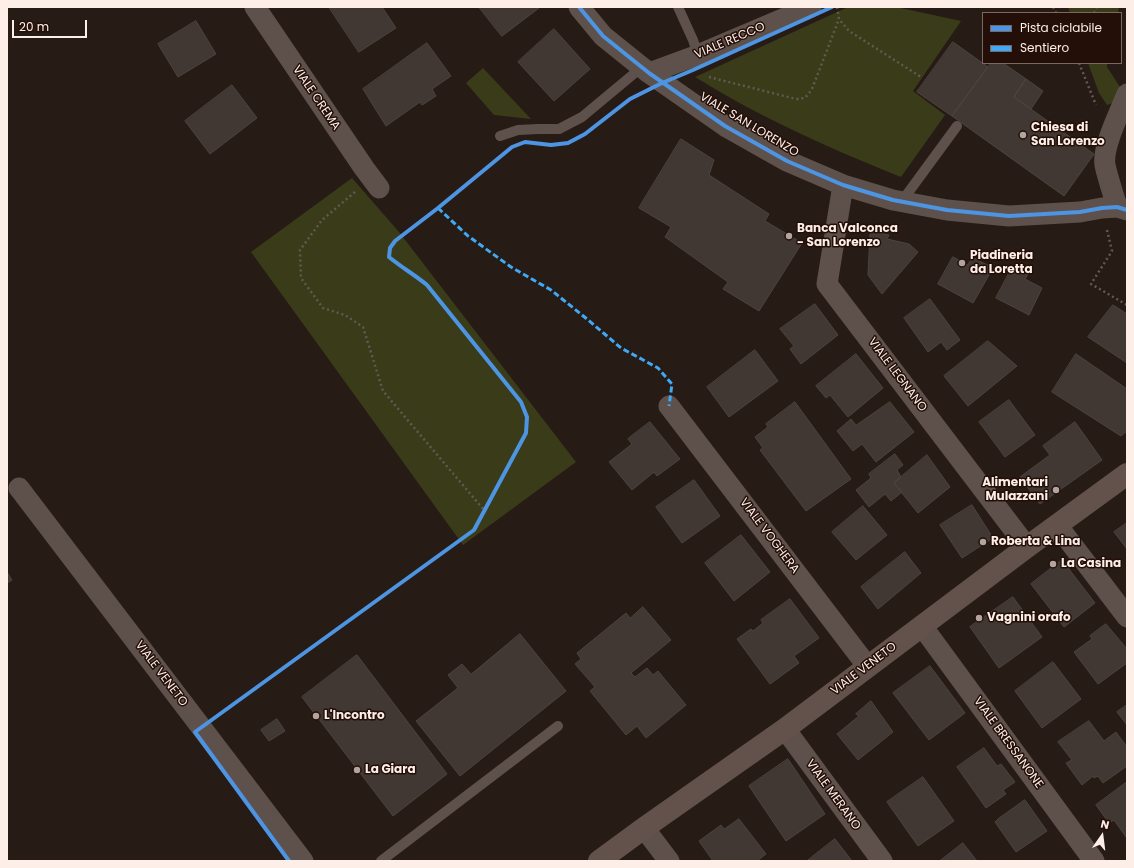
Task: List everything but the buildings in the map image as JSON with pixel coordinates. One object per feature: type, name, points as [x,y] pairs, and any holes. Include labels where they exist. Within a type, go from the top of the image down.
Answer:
[{"type":"main road","name":"VIALE VENETO","points":[[599,861],[785,729],[1027,547],[1127,474]]},
{"type":"street","name":"VIALE CREMA","points":[[255,7],[375,183]]},
{"type":"street","name":"VIALE SAN LORENZO","points":[[579,7],[604,36],[646,70],[725,126],[787,161],[843,184],[893,200],[947,210],[1009,216],[1080,212],[1115,208]]},
{"type":"street","name":"VIALE RECCO","points":[[646,70],[698,55],[810,7]]},
{"type":"street","points":[[1115,208],[1105,164],[1106,152],[1127,94]]},
{"type":"street","name":"VIALE LEGNANO","points":[[843,184],[827,284],[1027,547]]},
{"type":"street","name":"VIALE VOGHERA","points":[[669,406],[868,667]]},
{"type":"street","name":"VIALE VENETO","points":[[20,488],[303,861]]},
{"type":"street","points":[[1056,526],[1127,617]]},
{"type":"street","name":"VIALE BRESSANONE","points":[[922,626],[1094,861]]},
{"type":"street","name":"VIALE MERANO","points":[[785,729],[882,861]]},
{"type":"street","points":[[644,828],[669,861]]},
{"type":"lane","points":[[678,7],[698,55]]},
{"type":"lane","points":[[500,136],[518,130],[559,129],[582,117],[646,70]]},
{"type":"lane","points":[[902,201],[956,126]]},
{"type":"lane","points":[[381,861],[558,726]]},
{"type":"path","points":[[837,7],[839,19],[849,31],[921,77]]},
{"type":"path","points":[[704,75],[796,99],[803,99],[812,89],[839,19]]},
{"type":"path","points":[[1079,64],[1101,116],[1117,119]]},
{"type":"path","points":[[375,183],[322,220],[300,250],[301,278],[323,308],[346,315],[363,327],[383,391],[484,510]]},
{"type":"path","points":[[1115,208],[1112,251],[1092,284],[1127,305]]},
{"type":"path","points":[[481,517],[488,503]]},
{"type":"green space","points":[[848,7],[896,7],[961,21],[913,91],[945,115],[901,177],[783,126],[739,103],[695,77]]},
{"type":"green space","points":[[1068,7],[1119,7],[1118,12],[1070,12]]},
{"type":"green space","points":[[1088,64],[1107,64],[1107,67],[1120,87],[1116,102],[1107,105],[1099,93]]},
{"type":"green space","points":[[483,68],[531,119],[494,115],[466,83]]},
{"type":"green space","points":[[352,178],[399,232],[576,462],[463,545],[251,252]]},
{"type":"marked path","points":[[438,208],[468,236],[511,267],[551,290],[621,348],[658,368],[672,384],[669,406]]},
{"type":"cycle path","points":[[579,7],[603,36],[649,73],[725,126],[787,161],[843,185],[893,200],[947,210],[1009,216],[1080,212],[1117,207],[1127,210]]},
{"type":"cycle path","points":[[289,861],[195,732],[474,530],[526,433],[527,417],[521,402],[427,285],[389,257],[390,248],[395,241],[438,208],[512,147],[525,142],[551,145],[568,143],[585,134],[630,99],[662,83],[832,7]]},
{"type":"place","name":"Chiesa di San Lorenzo","points":[[1023,135]]},
{"type":"place","name":"Banca Valconca - San Lorenzo","points":[[789,236]]},
{"type":"place","name":"Piadineria da Loretta","points":[[962,263]]},
{"type":"place","name":"Alimentari Mulazzani","points":[[1056,490]]},
{"type":"place","name":"Roberta & Lina","points":[[983,542]]},
{"type":"place","name":"La Casina","points":[[1053,564]]},
{"type":"place","name":"Vagnini orafo","points":[[979,618]]},
{"type":"place","name":"L'Incontro","points":[[316,716]]},
{"type":"place","name":"La Giara","points":[[357,770]]}]
